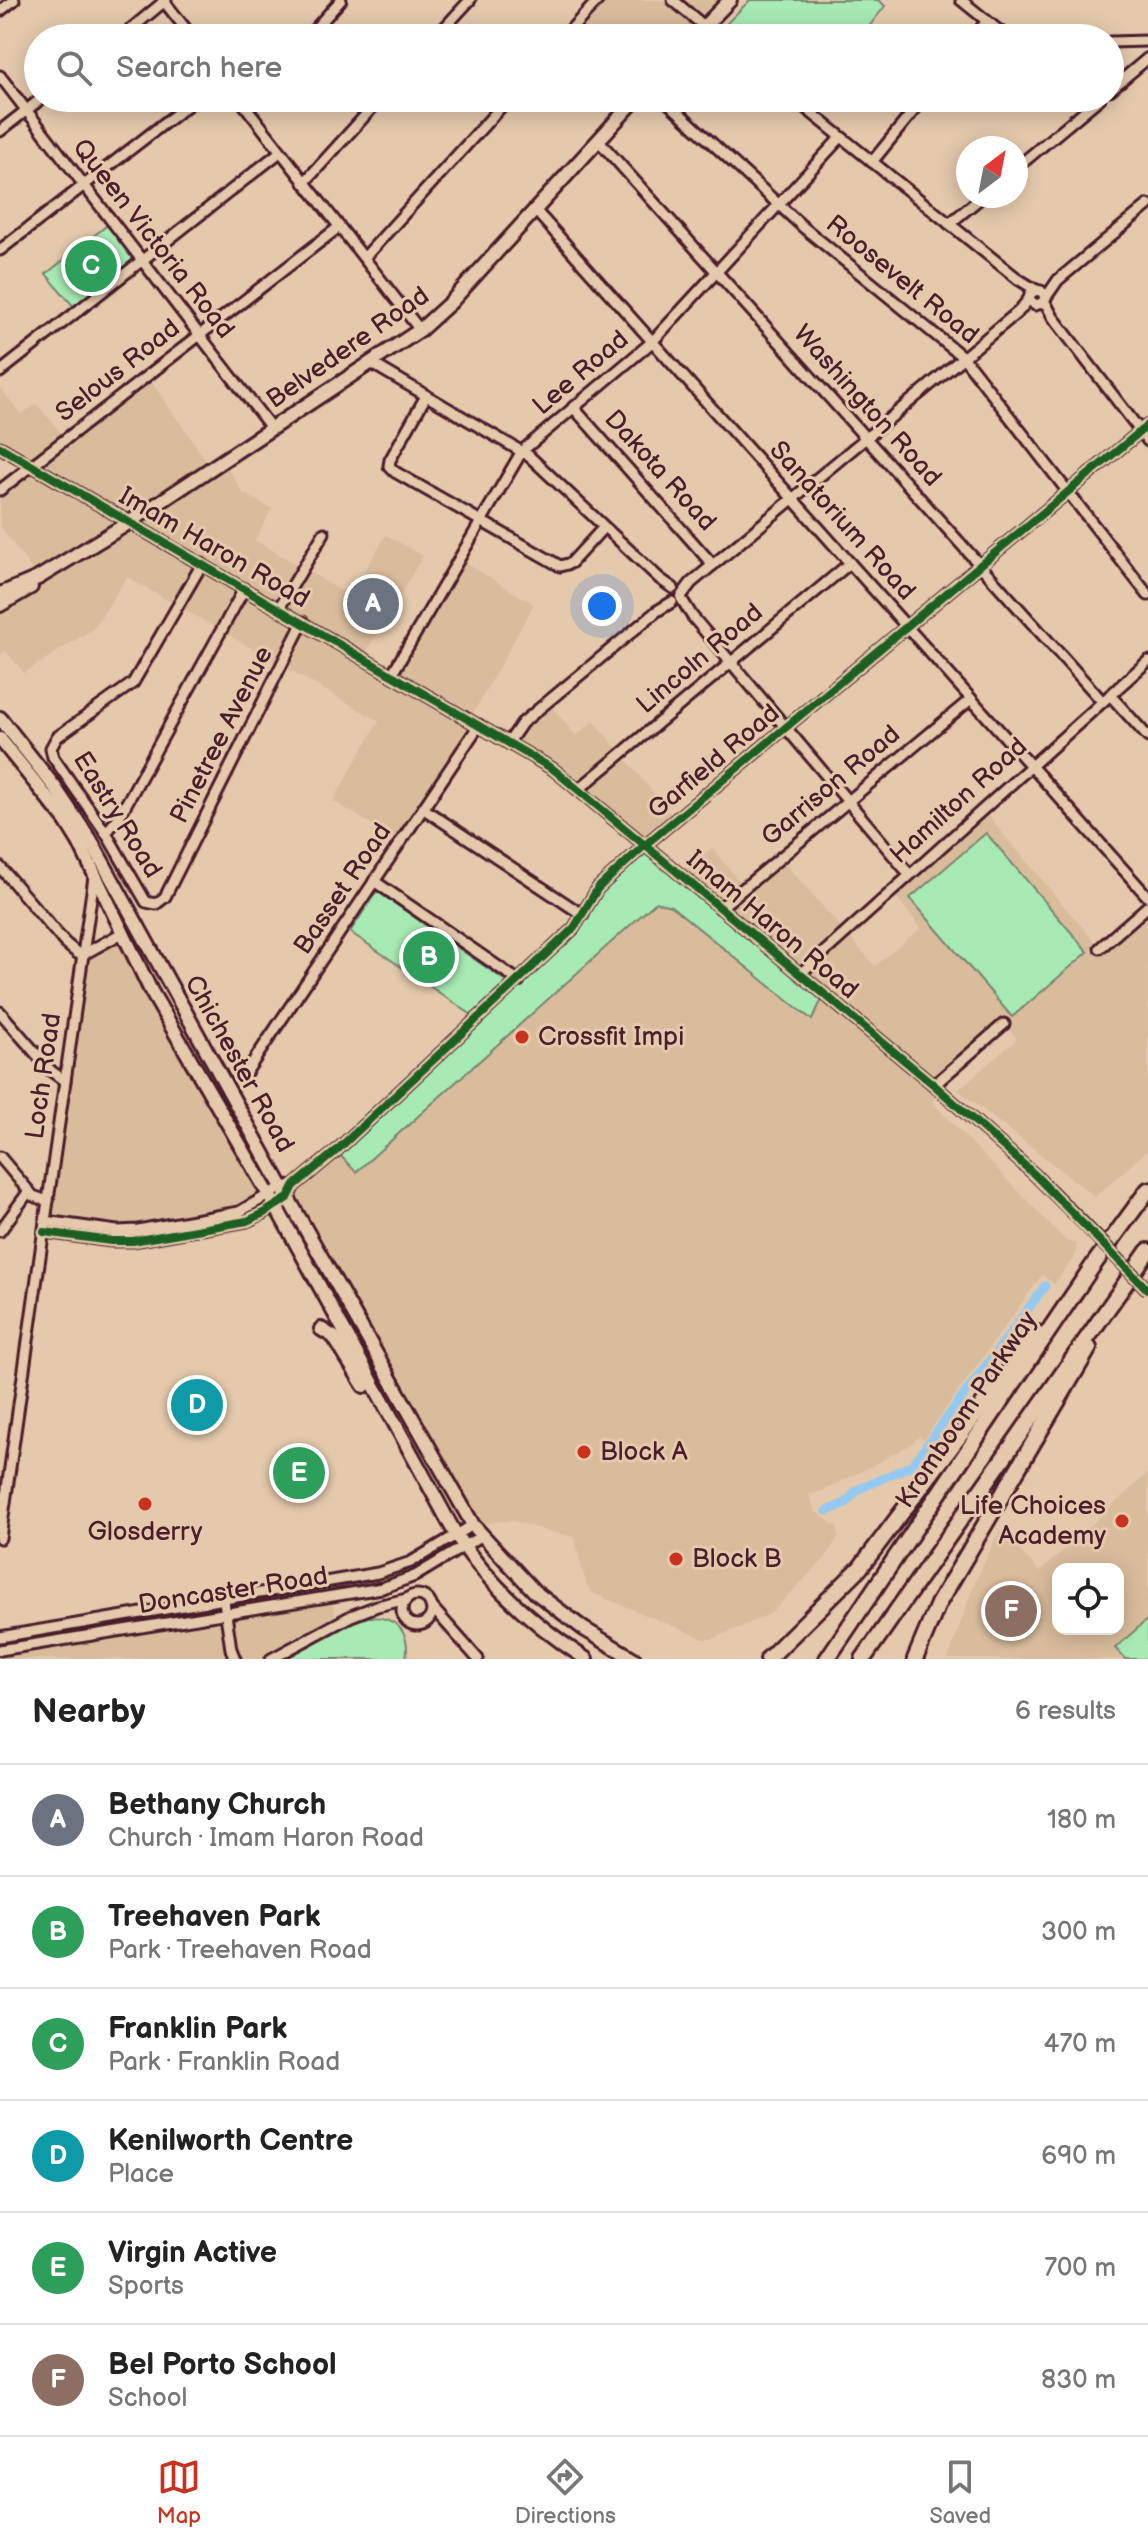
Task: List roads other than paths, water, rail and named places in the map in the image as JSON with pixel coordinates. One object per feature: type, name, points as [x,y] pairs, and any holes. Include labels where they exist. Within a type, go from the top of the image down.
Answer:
[{"type":"highway","name":"Kromboom Parkway","points":[[827,1659],[1094,1264],[1148,1190]]},
{"type":"highway","name":"Kromboom Parkway","points":[[863,1659],[1148,1252]]},
{"type":"highway","points":[[915,1659],[938,1604],[958,1568],[1148,1252]]},
{"type":"highway","points":[[768,1659],[860,1568],[1046,1320],[1094,1264]]},
{"type":"main road","points":[[707,24],[730,0]]},
{"type":"main road","name":"Belvedere Road","points":[[0,594],[38,578],[130,522],[420,330],[451,302],[621,112]]},
{"type":"main road","name":"Belvedere Road","points":[[0,605],[31,587],[38,578]]},
{"type":"main road","name":"Chichester Road","points":[[0,718],[87,833],[477,1531]]},
{"type":"main road","name":"Chichester Road","points":[[0,739],[66,821],[197,1072],[456,1535]]},
{"type":"main road","points":[[321,1329],[334,1337],[370,1394],[381,1401]]},
{"type":"main road","points":[[477,1531],[535,1592],[584,1629],[634,1659]]},
{"type":"main road","points":[[456,1535],[519,1609],[586,1659]]},
{"type":"street","points":[[0,11],[14,0]]},
{"type":"street","points":[[320,24],[341,0]]},
{"type":"street","points":[[448,24],[470,0]]},
{"type":"street","points":[[576,24],[598,0]]},
{"type":"street","points":[[673,0],[701,24]]},
{"type":"street","points":[[961,0],[991,24]]},
{"type":"street","points":[[137,24],[165,1],[182,24]]},
{"type":"street","points":[[1124,42],[1148,41]]},
{"type":"street","points":[[1124,78],[1148,58]]},
{"type":"street","name":"Queen Victoria Road","points":[[0,76],[24,106]]},
{"type":"street","points":[[0,131],[24,112]]},
{"type":"street","name":"Queen Victoria Road","points":[[29,112],[272,429]]},
{"type":"street","points":[[0,250],[179,112]]},
{"type":"street","points":[[254,112],[280,152],[420,330]]},
{"type":"street","points":[[304,183],[368,112]]},
{"type":"street","points":[[364,258],[496,112]]},
{"type":"street","name":"Roosevelt Road","points":[[678,112],[779,205],[964,358],[1148,595]]},
{"type":"street","points":[[810,112],[1018,279],[1144,428],[1148,441]]},
{"type":"street","points":[[872,162],[913,112]]},
{"type":"street","points":[[1028,158],[1083,112]]},
{"type":"street","name":"Lee Road","points":[[392,674],[522,451],[652,342],[841,137]]},
{"type":"street","name":"Washington Road","points":[[598,140],[980,565],[1106,698],[1148,737]]},
{"type":"street","points":[[0,372],[280,152]]},
{"type":"street","points":[[509,742],[522,723],[1148,205]]},
{"type":"street","points":[[949,224],[968,208]]},
{"type":"street","name":"Sanatorium Road","points":[[535,210],[1148,897]]},
{"type":"street","name":"Selous Road","points":[[0,490],[339,227]]},
{"type":"street","points":[[371,363],[522,451],[660,579],[909,874]]},
{"type":"street","points":[[426,396],[390,460],[389,466],[395,472],[560,566],[571,563],[604,527]]},
{"type":"street","name":"Dakota Road","points":[[573,407],[713,565]]},
{"type":"street","name":"Garfield Road","points":[[44,1232],[133,1241],[247,1221],[336,1151],[519,981],[574,928],[598,888],[645,845],[1144,428]]},
{"type":"street","name":"Imam Haron Road","points":[[0,447],[553,769],[934,1085],[1081,1221],[1148,1290]]},
{"type":"street","points":[[279,608],[324,533]]},
{"type":"street","name":"Lincoln Road","points":[[578,790],[850,563]]},
{"type":"street","name":"Eastry Road","points":[[152,904],[140,894],[106,833],[53,757],[52,744],[57,737],[133,683],[202,564]]},
{"type":"street","points":[[106,833],[119,817],[244,589]]},
{"type":"street","name":"Pinetree Avenue","points":[[152,904],[165,897],[303,622]]},
{"type":"street","name":"Hamilton Road","points":[[800,974],[1148,661]]},
{"type":"street","name":"Garrison Road","points":[[720,908],[971,699]]},
{"type":"street","name":"Basset Road","points":[[243,1077],[479,725]]},
{"type":"street","points":[[424,809],[583,915]]},
{"type":"street","points":[[0,867],[77,953],[84,954],[122,933]]},
{"type":"street","name":"Loch Road","points":[[0,1538],[94,894],[94,874]]},
{"type":"street","points":[[374,881],[519,981]]},
{"type":"street","points":[[1100,948],[1148,906]]},
{"type":"street","points":[[0,1012],[51,1071],[65,1081]]},
{"type":"street","points":[[934,1085],[1004,1024]]},
{"type":"street","points":[[0,1157],[29,1191],[39,1200],[48,1201]]},
{"type":"street","points":[[0,1231],[29,1191]]},
{"type":"street","name":"Garfield Road","points":[[45,1221],[117,1231],[138,1230],[239,1212],[271,1201]]},
{"type":"street","name":"Doncaster Road","points":[[0,1637],[378,1573],[411,1562],[456,1535],[477,1531]]},
{"type":"street","name":"Doncaster Road","points":[[0,1650],[382,1588],[415,1576],[464,1547],[477,1531]]},
{"type":"street","points":[[271,1659],[337,1623],[418,1595],[424,1597],[478,1659]]},
{"type":"street","points":[[404,1615],[407,1599]]},
{"type":"street","points":[[224,1601],[235,1659]]},
{"type":"street","points":[[371,1609],[389,1609],[417,1625],[431,1616],[431,1606]]},
{"type":"street","points":[[427,1621],[438,1623],[458,1636]]},
{"type":"waterway","points":[[827,1511],[846,1503],[857,1490],[912,1465],[1045,1286]]},
{"type":"place","name":"Franklin Park","points":[[91,266]]},
{"type":"place","name":"Bethany Church","points":[[373,604]]},
{"type":"place","name":"Treehaven Park","points":[[429,957]]},
{"type":"place","name":"Crossfit Impi","points":[[522,1037]]},
{"type":"place","name":"Kenilworth Centre","points":[[197,1405]]},
{"type":"place","name":"Block A","points":[[584,1452]]},
{"type":"place","name":"Virgin Active","points":[[299,1473]]},
{"type":"place","name":"Glosderry","points":[[145,1504]]},
{"type":"place","name":"Life Choices Academy","points":[[1122,1521]]},
{"type":"place","name":"Block B","points":[[676,1559]]},
{"type":"place","name":"Bel Porto School","points":[[1011,1611]]}]
